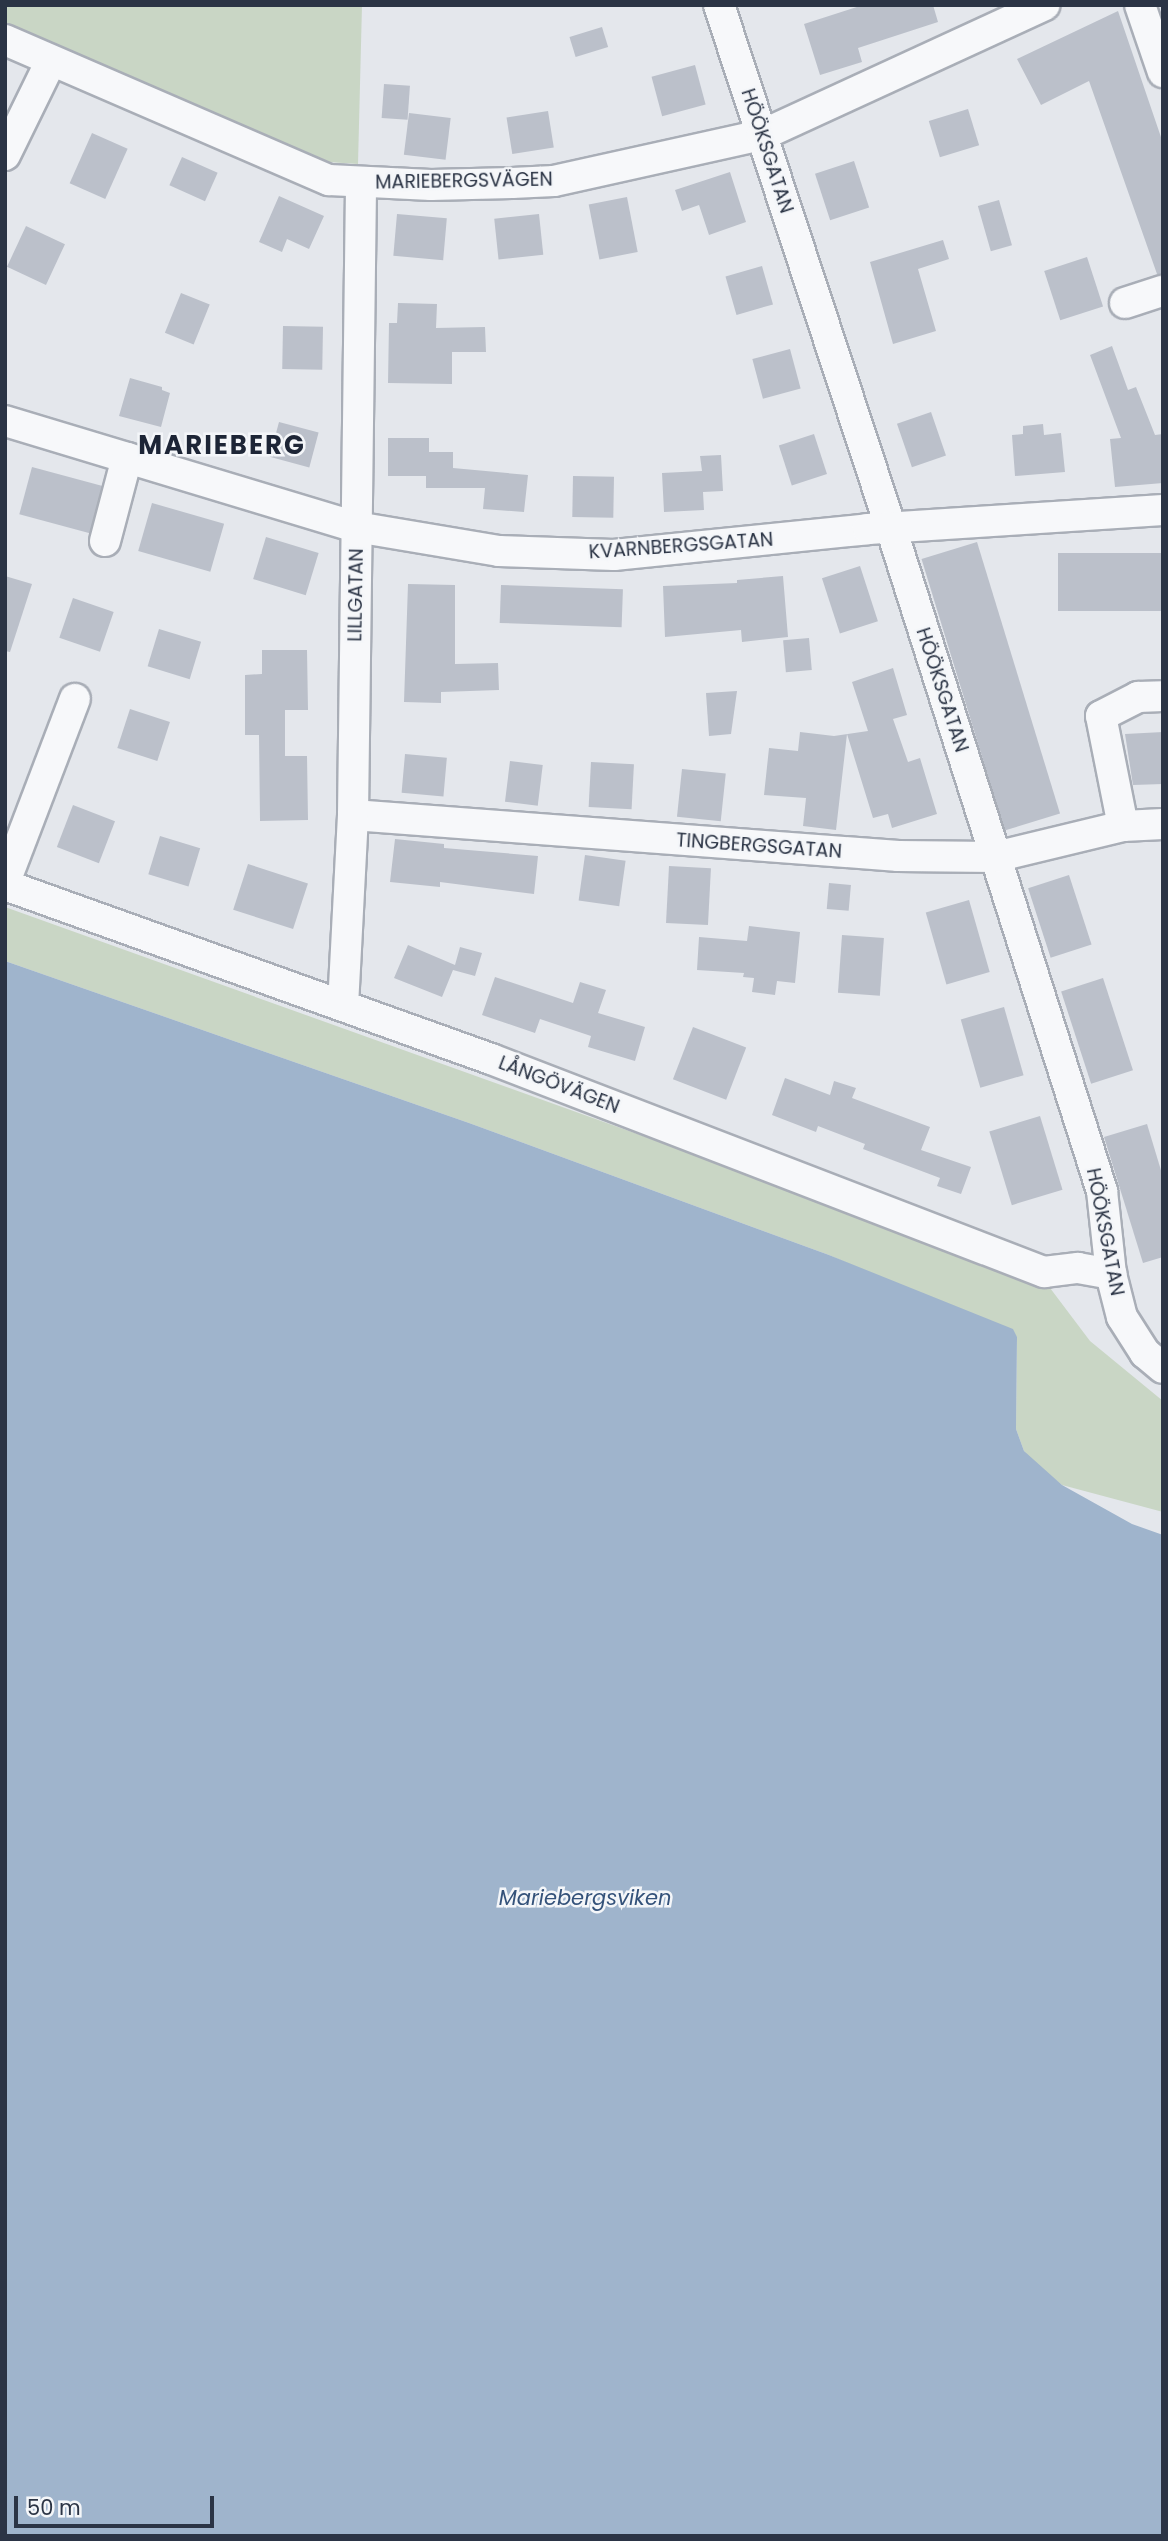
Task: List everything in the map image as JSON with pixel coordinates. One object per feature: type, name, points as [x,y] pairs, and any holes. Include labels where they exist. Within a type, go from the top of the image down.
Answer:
[{"type":"street","name":"HÖÖKSGATAN","points":[[719,5],[891,528],[1102,1191],[1111,1274],[1122,1317],[1144,1353],[1163,1368]]},
{"type":"street","name":"MARIEBERGSVÄGEN","points":[[5,40],[297,169],[329,180],[431,185],[554,181],[762,135],[1045,5]]},
{"type":"street","points":[[1140,5],[1163,72]]},
{"type":"street","points":[[5,155],[51,61]]},
{"type":"street","name":"LILLGATAN","points":[[343,1006],[353,815],[361,183]]},
{"type":"street","points":[[1125,303],[1162,291]]},
{"type":"street","name":"KVARNBERGSGATAN","points":[[5,421],[356,527],[499,551],[614,555],[891,528],[1163,510]]},
{"type":"street","points":[[105,541],[127,458]]},
{"type":"street","points":[[1123,826],[1101,716],[1138,697],[1163,696]]},
{"type":"street","points":[[5,883],[75,699]]},
{"type":"street","name":"TINGBERGSGATAN","points":[[353,815],[898,856],[995,857],[1123,826],[1163,824]]},
{"type":"street","name":"LÅNGÖVÄGEN","points":[[5,883],[491,1059],[1044,1272],[1078,1268],[1111,1274]]},
{"type":"green space","points":[[5,5],[362,5],[358,164],[298,160],[5,29]]},
{"type":"green space","points":[[5,907],[1044,1280],[1090,1341],[1163,1401],[1163,1512],[1062,1485],[1032,1461],[1024,1451],[1016,1429],[1017,1337],[829,1255],[469,1123],[5,961]]},
{"type":"water","name":"Mariebergsviken","points":[[5,961],[469,1123],[829,1255],[1013,1329],[1017,1337],[1016,1429],[1024,1451],[1062,1485],[1132,1524],[1163,1535],[1163,2536],[5,2536]]},
{"type":"building","points":[[863,5],[933,5],[938,22],[858,48],[862,62],[820,75],[804,24]]},
{"type":"building","points":[[1118,11],[1163,143],[1163,274],[1157,274],[1089,81],[1041,105],[1017,59]]},
{"type":"building","points":[[602,27],[608,47],[576,57],[569,37]]},
{"type":"building","points":[[695,65],[706,105],[662,116],[652,77]]},
{"type":"building","points":[[384,84],[410,86],[408,120],[382,118]]},
{"type":"building","points":[[968,109],[979,145],[940,157],[929,121]]},
{"type":"building","points":[[548,111],[554,148],[512,154],[507,118]]},
{"type":"building","points":[[409,113],[451,118],[446,160],[404,155]]},
{"type":"building","points":[[92,133],[128,149],[105,199],[70,183]]},
{"type":"building","points":[[182,157],[218,173],[205,201],[169,185]]},
{"type":"building","points":[[854,161],[869,208],[830,220],[815,174]]},
{"type":"building","points":[[730,172],[746,222],[709,235],[699,205],[682,211],[675,190]]},
{"type":"building","points":[[279,196],[324,216],[309,249],[287,239],[282,252],[259,242]]},
{"type":"building","points":[[627,197],[638,252],[599,259],[589,204]]},
{"type":"building","points":[[999,200],[1012,245],[991,251],[978,206]]},
{"type":"building","points":[[397,214],[447,218],[443,260],[393,256]]},
{"type":"building","points":[[539,214],[543,255],[499,259],[494,219]]},
{"type":"building","points":[[26,226],[65,244],[46,285],[7,267]]},
{"type":"building","points":[[943,240],[949,259],[918,269],[936,331],[893,344],[870,262]]},
{"type":"building","points":[[1087,257],[1103,306],[1060,320],[1044,271]]},
{"type":"building","points":[[762,266],[773,304],[736,315],[725,276]]},
{"type":"building","points":[[181,293],[210,305],[194,344],[165,333]]},
{"type":"building","points":[[398,303],[437,304],[436,328],[485,327],[486,352],[452,352],[452,384],[388,383],[389,323],[397,323]]},
{"type":"building","points":[[283,326],[323,327],[322,370],[282,369]]},
{"type":"building","points":[[1112,346],[1128,390],[1136,387],[1155,435],[1163,434],[1163,483],[1115,487],[1110,439],[1121,438],[1090,355]]},
{"type":"building","points":[[790,349],[801,389],[763,399],[752,359]]},
{"type":"building","points":[[130,378],[162,387],[162,390],[170,393],[161,427],[119,416]]},
{"type":"building","points":[[931,412],[946,455],[912,467],[897,424]]},
{"type":"building","points":[[279,422],[319,433],[309,467],[270,457]]},
{"type":"building","points":[[1043,424],[1044,435],[1061,433],[1065,472],[1015,476],[1012,435],[1023,434],[1023,426]]},
{"type":"building","points":[[814,434],[827,474],[792,485],[779,445]]},
{"type":"building","points":[[388,438],[429,438],[429,452],[453,452],[453,468],[528,475],[524,512],[483,509],[485,488],[426,488],[426,476],[388,476]]},
{"type":"building","points":[[721,455],[723,491],[703,492],[704,510],[664,512],[662,473],[702,471],[700,456]]},
{"type":"building","points":[[32,467],[103,486],[90,533],[19,514]]},
{"type":"building","points":[[573,476],[614,477],[613,518],[572,517]]},
{"type":"building","points":[[152,503],[224,524],[210,572],[138,551]]},
{"type":"building","points":[[266,537],[319,553],[306,595],[253,579]]},
{"type":"building","points":[[977,542],[1060,814],[1005,831],[922,559]]},
{"type":"building","points":[[1058,553],[1163,553],[1163,611],[1058,611]]},
{"type":"building","points":[[860,566],[878,621],[840,634],[822,578]]},
{"type":"building","points":[[5,576],[32,584],[10,652],[5,651]]},
{"type":"building","points":[[783,576],[788,637],[742,642],[741,630],[665,637],[663,586],[737,583],[737,580]]},
{"type":"building","points":[[408,584],[455,585],[455,664],[498,663],[499,690],[441,692],[441,703],[404,702]]},
{"type":"building","points":[[501,585],[623,589],[622,627],[500,623]]},
{"type":"building","points":[[73,598],[114,612],[100,652],[59,638]]},
{"type":"building","points":[[159,629],[201,642],[190,679],[148,666]]},
{"type":"building","points":[[809,638],[812,670],[786,672],[783,640]]},
{"type":"building","points":[[262,650],[307,650],[308,710],[285,710],[285,756],[307,756],[308,820],[260,821],[259,735],[245,735],[245,675],[262,674]]},
{"type":"building","points":[[893,668],[907,715],[893,719],[908,762],[920,758],[937,814],[892,828],[888,814],[873,818],[847,734],[868,731],[852,682]]},
{"type":"building","points":[[737,691],[731,734],[709,736],[706,693]]},
{"type":"building","points":[[130,709],[170,722],[157,761],[117,748]]},
{"type":"building","points":[[800,732],[834,736],[847,734],[836,830],[803,826],[806,798],[764,795],[769,748],[798,751]]},
{"type":"building","points":[[1163,732],[1163,784],[1133,785],[1125,734]]},
{"type":"building","points":[[405,754],[447,758],[443,797],[402,793]]},
{"type":"building","points":[[510,761],[543,765],[538,806],[505,802]]},
{"type":"building","points":[[591,762],[634,764],[632,809],[589,807]]},
{"type":"building","points":[[682,769],[726,774],[721,821],[677,817]]},
{"type":"building","points":[[73,805],[115,821],[99,863],[57,847]]},
{"type":"building","points":[[160,836],[200,848],[188,887],[148,874]]},
{"type":"building","points":[[395,839],[444,844],[444,848],[538,856],[534,894],[440,882],[440,887],[390,882]]},
{"type":"building","points":[[585,855],[626,861],[619,906],[579,901]]},
{"type":"building","points":[[248,864],[308,883],[293,929],[233,910]]},
{"type":"building","points":[[669,866],[711,868],[708,925],[666,923]]},
{"type":"building","points":[[1069,875],[1092,944],[1051,958],[1028,888]]},
{"type":"building","points":[[829,883],[851,885],[849,911],[827,909]]},
{"type":"building","points":[[969,900],[990,972],[946,984],[926,912]]},
{"type":"building","points":[[749,926],[800,932],[795,983],[777,981],[775,995],[752,992],[754,978],[743,977],[744,973],[697,970],[699,937],[747,941]]},
{"type":"building","points":[[842,935],[884,938],[880,996],[838,993]]},
{"type":"building","points":[[408,945],[455,965],[460,947],[482,953],[475,976],[453,970],[442,997],[394,978]]},
{"type":"building","points":[[495,977],[573,1003],[580,982],[606,990],[598,1013],[645,1027],[635,1061],[588,1047],[591,1036],[540,1019],[535,1033],[482,1015]]},
{"type":"building","points":[[1103,978],[1133,1070],[1091,1084],[1061,992]]},
{"type":"building","points":[[1004,1007],[1024,1075],[980,1088],[961,1019]]},
{"type":"building","points":[[693,1027],[746,1047],[726,1100],[673,1079]]},
{"type":"building","points":[[785,1078],[830,1095],[834,1081],[856,1088],[852,1098],[930,1127],[921,1150],[971,1167],[961,1194],[937,1186],[940,1178],[863,1149],[865,1144],[818,1126],[816,1132],[772,1115]]},
{"type":"building","points":[[1040,1116],[1063,1190],[1012,1205],[989,1131]]},
{"type":"building","points":[[1147,1124],[1163,1177],[1163,1257],[1143,1263],[1104,1137]]},
{"type":"district","name":"MARIEBERG","points":[[222,446]]}]
